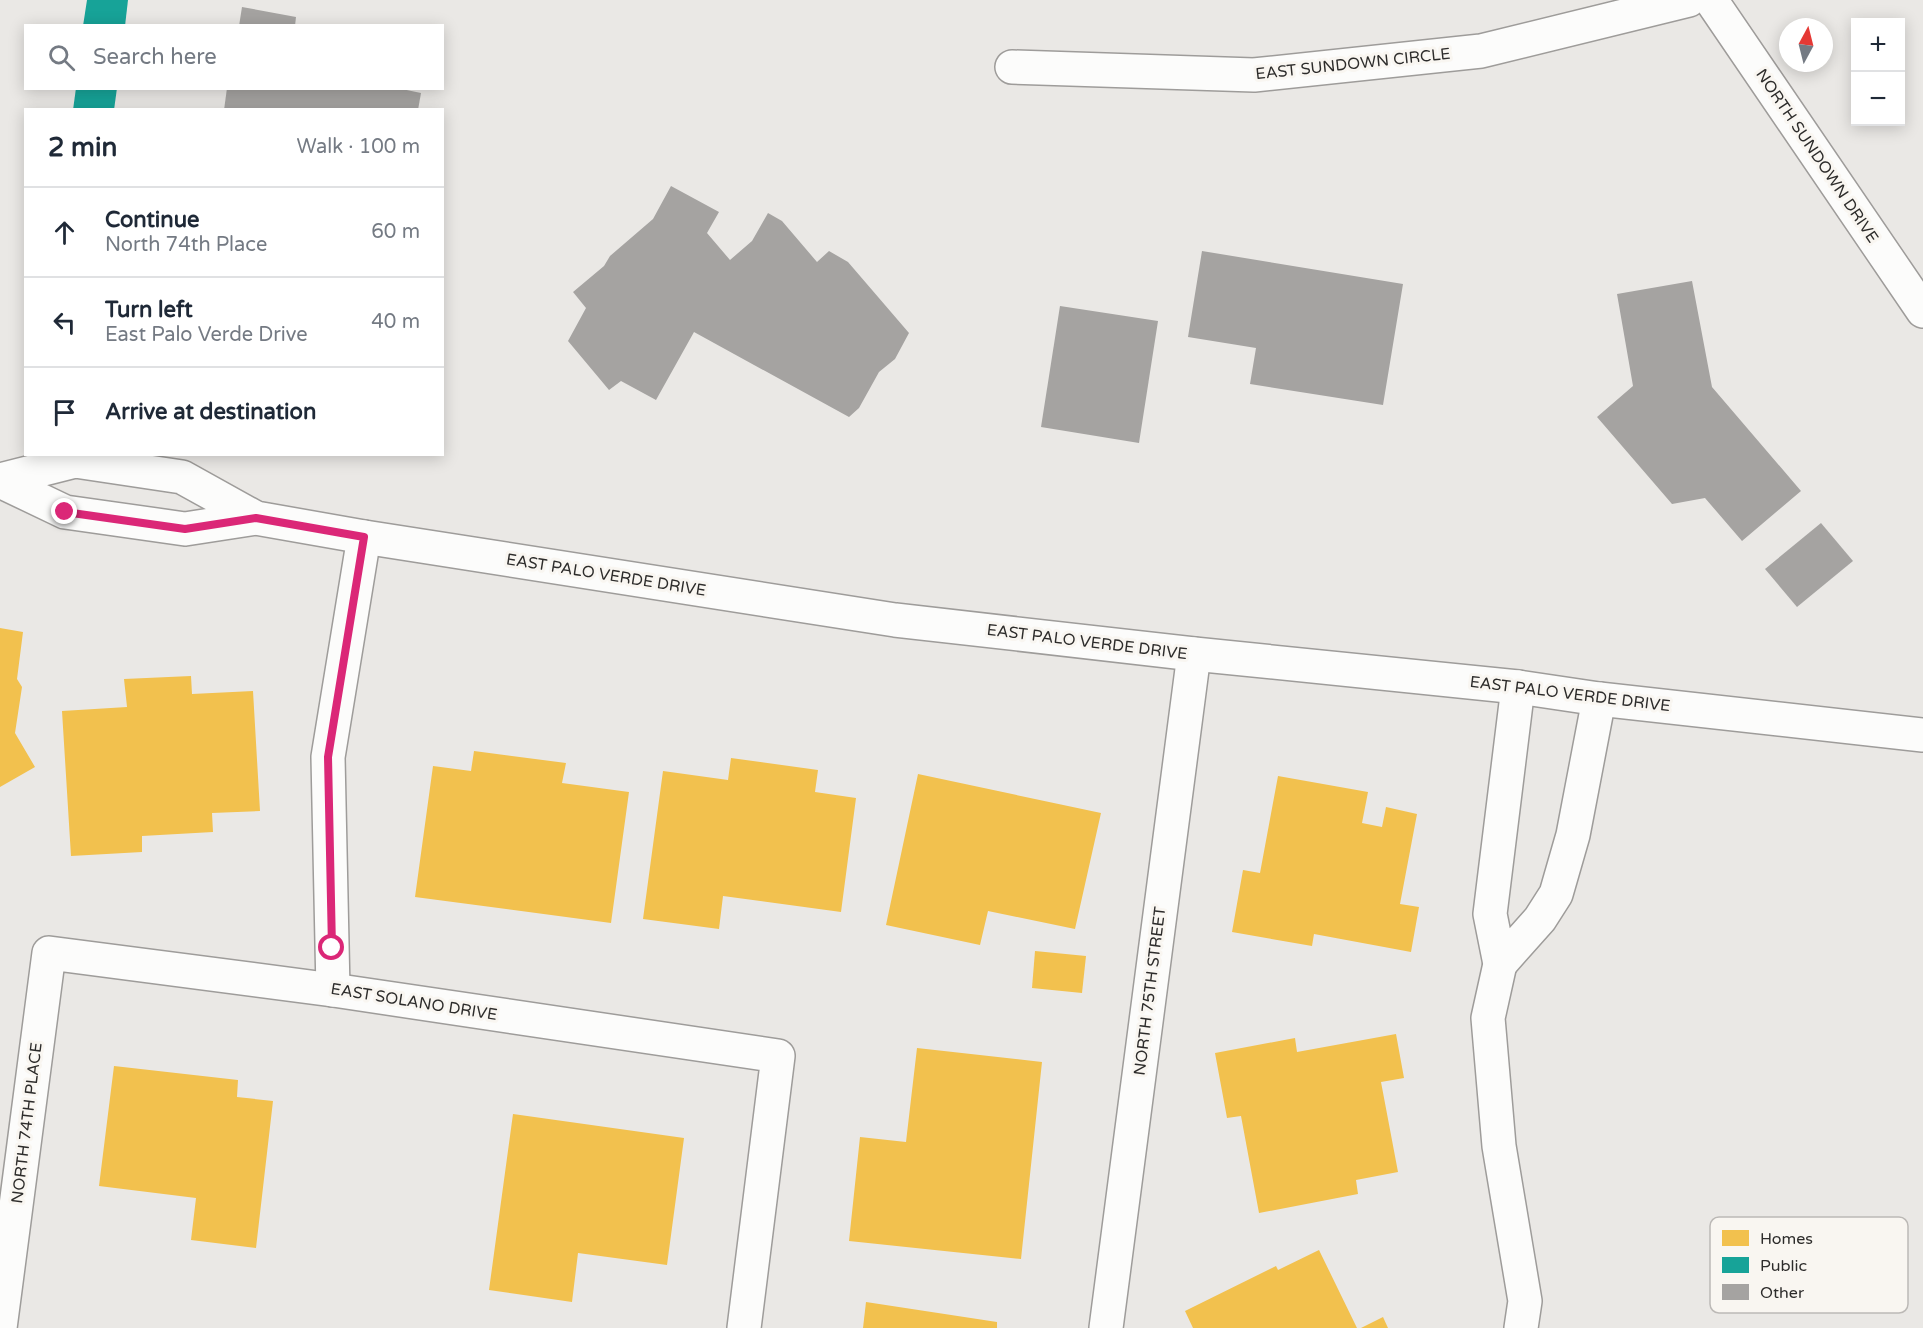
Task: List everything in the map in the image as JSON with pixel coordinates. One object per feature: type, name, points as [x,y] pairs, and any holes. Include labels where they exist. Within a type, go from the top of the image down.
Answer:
[{"type":"street","name":"EAST SUNDOWN CIRCLE","points":[[1012,67],[1254,75],[1480,51],[1689,0]]},
{"type":"street","name":"NORTH SUNDOWN DRIVE","points":[[1711,0],[1912,276],[1923,311]]},
{"type":"street","name":"EAST PALO VERDE DRIVE","points":[[0,480],[75,461],[172,475],[182,477],[256,518]]},
{"type":"street","name":"EAST PALO VERDE DRIVE","points":[[0,480],[65,512],[174,528],[185,529],[256,518],[895,620],[1194,654],[1518,687],[1599,699],[1923,735]]},
{"type":"street","points":[[333,990],[328,757],[364,537]]},
{"type":"street","name":"NORTH 75TH STREET","points":[[1106,1328],[1194,654]]},
{"type":"street","points":[[1518,687],[1490,914],[1500,964],[1488,1018],[1499,1146],[1525,1301],[1521,1328]]},
{"type":"street","points":[[1500,964],[1540,919],[1556,894],[1573,835],[1599,699]]},
{"type":"street","name":"EAST SOLANO DRIVE","points":[[49,953],[333,990],[778,1056],[744,1328]]},
{"type":"street","name":"NORTH 74TH PLACE","points":[[0,1328],[49,953]]},
{"type":"building: Homes","points":[[0,628],[23,632],[17,679],[22,687],[15,733],[35,767],[0,787]]},
{"type":"building: Homes","points":[[191,676],[192,694],[253,691],[260,811],[212,813],[213,832],[142,836],[142,852],[71,856],[62,711],[127,707],[124,679]]},
{"type":"building: Homes","points":[[474,751],[566,763],[562,783],[629,792],[611,923],[415,897],[433,766],[471,771]]},
{"type":"building: Homes","points":[[731,758],[818,770],[815,792],[856,798],[841,912],[723,896],[719,929],[643,919],[663,771],[728,780]]},
{"type":"building: Homes","points":[[918,774],[1101,813],[1075,929],[988,911],[980,945],[886,925]]},
{"type":"building: Homes","points":[[1278,776],[1368,792],[1362,823],[1382,827],[1386,807],[1417,814],[1400,904],[1419,907],[1411,952],[1314,934],[1312,946],[1232,932],[1243,870],[1260,873]]},
{"type":"building: Homes","points":[[1035,951],[1086,956],[1082,993],[1032,988]]},
{"type":"building: Homes","points":[[1396,1034],[1404,1078],[1381,1082],[1398,1172],[1356,1180],[1358,1194],[1259,1213],[1241,1116],[1227,1118],[1215,1053],[1295,1038],[1297,1052]]},
{"type":"building: Homes","points":[[917,1048],[1042,1062],[1021,1259],[849,1241],[860,1137],[906,1142]]},
{"type":"building: Homes","points":[[114,1066],[238,1080],[237,1097],[273,1101],[256,1248],[191,1240],[196,1198],[99,1186]]},
{"type":"building: Homes","points":[[513,1114],[684,1138],[667,1265],[578,1253],[572,1302],[489,1290]]},
{"type":"building: Homes","points":[[1319,1250],[1357,1328],[1193,1328],[1185,1311],[1276,1266],[1278,1270]]},
{"type":"building: Homes","points":[[866,1302],[997,1322],[997,1328],[863,1328]]},
{"type":"building: Homes","points":[[1383,1317],[1388,1328],[1361,1328]]},
{"type":"building: Public","points":[[87,0],[128,0],[125,24],[83,24]]},
{"type":"building: Public","points":[[76,90],[117,90],[114,108],[73,108]]},
{"type":"building: Other","points":[[242,7],[296,17],[295,24],[239,24]]},
{"type":"building: Other","points":[[227,90],[407,90],[421,93],[418,108],[224,108]]},
{"type":"building: Other","points":[[671,186],[719,212],[707,233],[730,260],[752,241],[768,213],[782,221],[817,262],[829,251],[848,262],[909,333],[895,359],[879,372],[859,408],[849,417],[694,332],[656,400],[621,381],[609,390],[568,341],[586,308],[573,292],[653,219]]},
{"type":"building: Other","points":[[1202,251],[1403,284],[1383,405],[1250,384],[1256,348],[1188,337]]},
{"type":"building: Other","points":[[1692,281],[1712,387],[1801,491],[1742,541],[1705,498],[1672,504],[1597,417],[1633,386],[1617,294]]},
{"type":"building: Other","points":[[1060,306],[1158,321],[1139,443],[1041,427]]},
{"type":"building: Other","points":[[1821,523],[1853,561],[1797,607],[1765,569]]},
{"type":"route","points":[[65,512],[185,529],[256,518],[364,537],[328,757],[332,948]]}]
